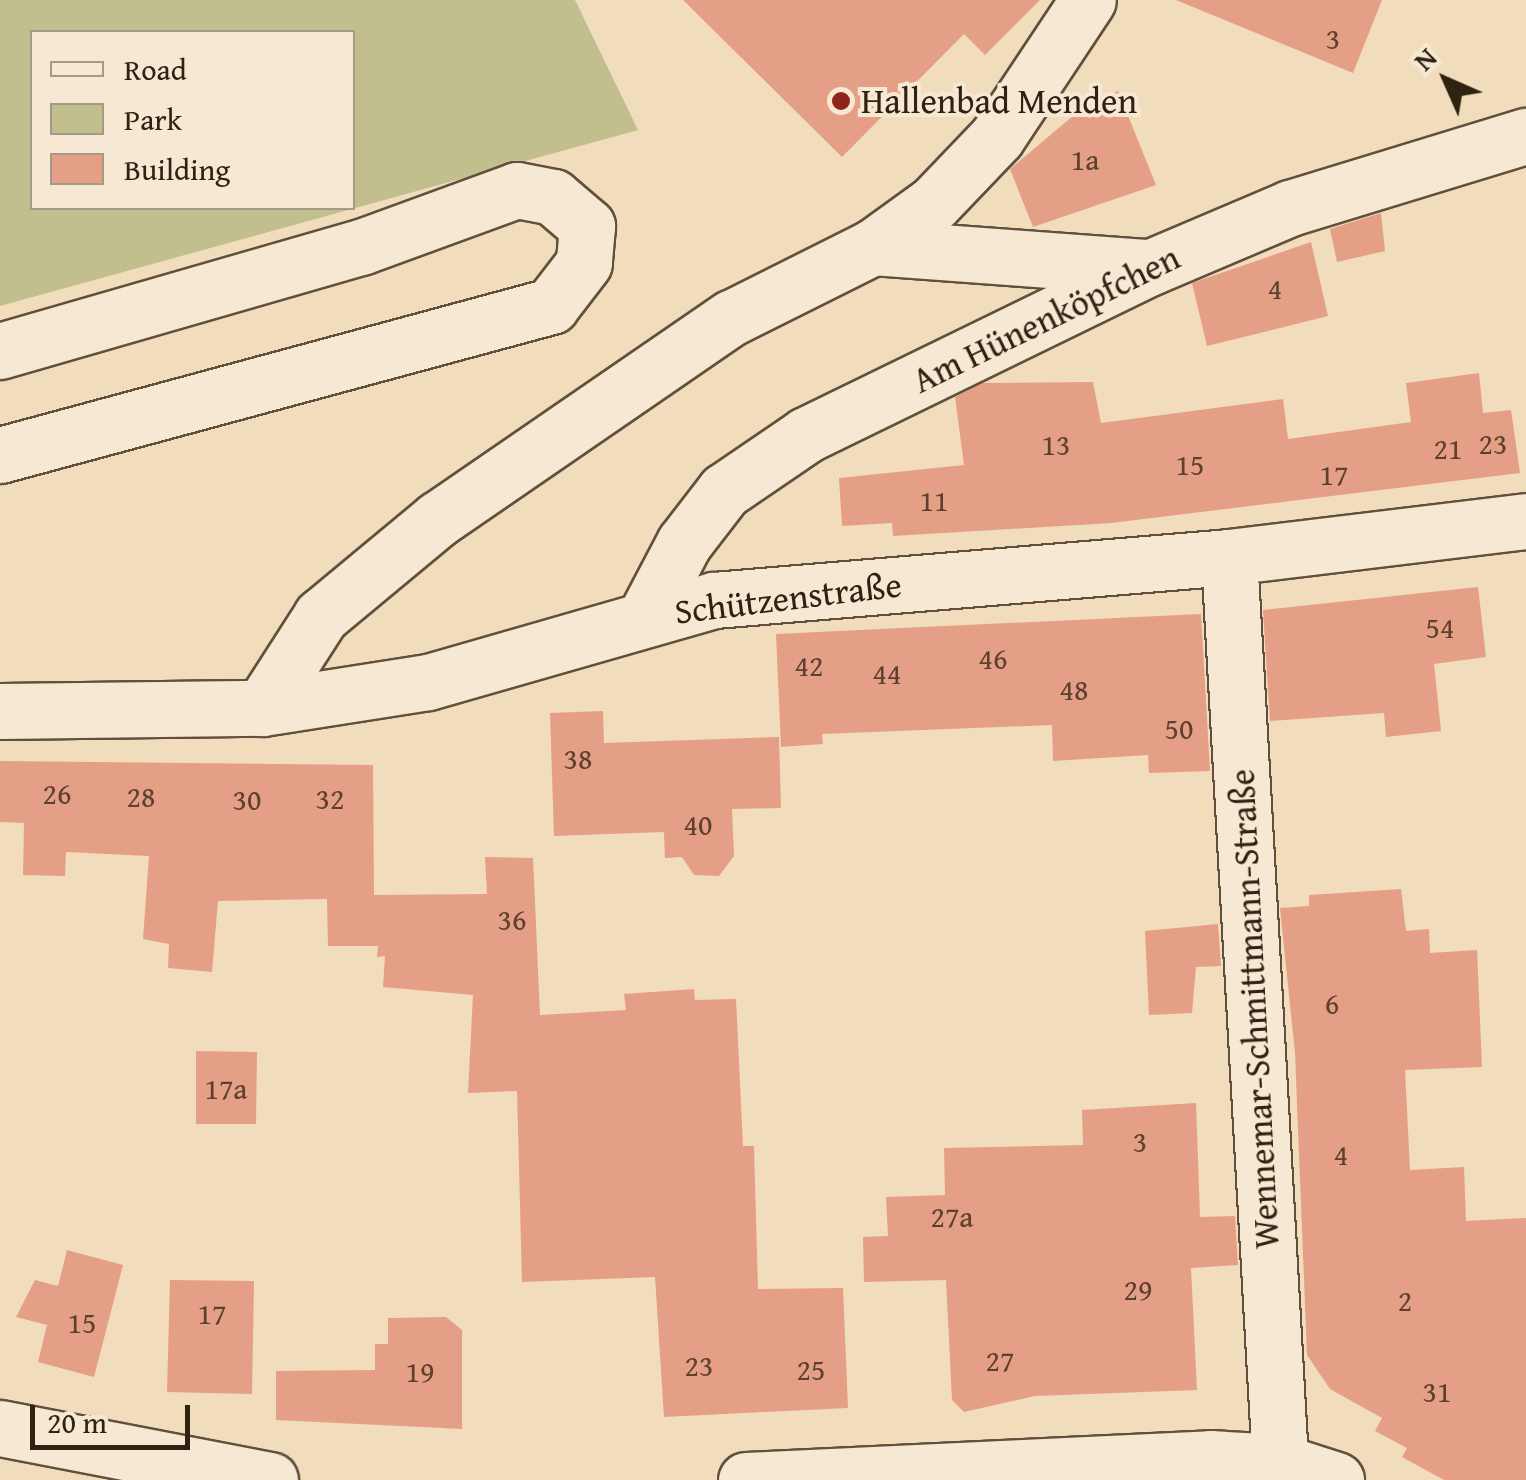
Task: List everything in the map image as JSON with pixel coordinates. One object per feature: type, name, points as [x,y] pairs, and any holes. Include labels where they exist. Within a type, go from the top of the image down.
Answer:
[{"type":"street","points":[[262,708],[321,616],[438,519],[731,318],[874,247],[934,203],[997,137],[1088,0]]},
{"type":"street","name":"Am Hünenköpfchen","points":[[645,616],[684,543],[724,492],[806,435],[1151,267],[1290,208],[1526,136]]},
{"type":"street","points":[[0,351],[360,246],[517,190],[553,197],[586,226],[584,262],[551,306],[0,456]]},
{"type":"street","points":[[874,247],[1151,267]]},
{"type":"street","name":"Schützenstraße","points":[[0,711],[262,708],[428,682],[645,616],[714,600],[1229,556],[1526,520]]},
{"type":"street","name":"Wennemar-Schmittmann-Straße","points":[[1229,556],[1280,1462]]},
{"type":"street","points":[[0,1428],[270,1480]]},
{"type":"street","points":[[746,1480],[1210,1458],[1280,1462],[1336,1480]]},
{"type":"green space","points":[[0,0],[575,0],[638,130],[355,208],[355,30],[30,30],[30,210],[348,210],[0,306]]},
{"type":"building","name":"Hallenbad Menden","points":[[683,0],[1040,0],[985,55],[964,34],[842,157]]},
{"type":"building","points":[[1176,0],[1382,0],[1353,73]]},
{"type":"building","points":[[1118,91],[1156,185],[1033,227],[1010,169],[1086,105]]},
{"type":"building","points":[[1381,213],[1385,251],[1337,262],[1330,229]]},
{"type":"building","points":[[1311,242],[1328,316],[1207,346],[1192,283]]},
{"type":"building","points":[[1479,373],[1483,413],[1511,410],[1520,473],[1111,523],[893,536],[892,523],[842,526],[839,478],[964,465],[955,397],[983,383],[1093,382],[1101,423],[1283,399],[1288,439],[1411,422],[1406,383]]},
{"type":"building","points":[[1478,587],[1486,657],[1434,664],[1441,731],[1386,737],[1384,713],[1270,721],[1263,610]]},
{"type":"building","points":[[1201,614],[1210,771],[1149,773],[1148,755],[1053,761],[1052,725],[822,734],[823,744],[781,747],[776,634]]},
{"type":"building","points":[[603,711],[604,743],[779,737],[781,808],[732,809],[734,856],[719,876],[694,875],[682,857],[665,858],[664,832],[554,836],[550,713]]},
{"type":"building","points":[[0,761],[373,765],[374,895],[487,894],[485,857],[533,858],[540,1015],[626,1010],[624,994],[694,989],[695,1000],[736,999],[743,1146],[754,1146],[758,1289],[843,1288],[848,1408],[664,1417],[655,1277],[522,1282],[517,1091],[468,1093],[473,995],[383,987],[385,956],[377,957],[378,946],[328,946],[327,899],[218,901],[212,972],[168,968],[169,944],[143,939],[149,856],[66,852],[65,876],[23,875],[24,823],[0,822]]},
{"type":"building","points":[[1401,889],[1406,931],[1429,929],[1430,953],[1477,950],[1482,1067],[1405,1070],[1410,1170],[1464,1167],[1466,1221],[1526,1218],[1526,1480],[1444,1480],[1402,1457],[1407,1448],[1375,1431],[1382,1418],[1330,1389],[1307,1355],[1295,1053],[1280,908],[1309,906],[1309,895]]},
{"type":"building","points":[[1218,924],[1221,966],[1196,967],[1192,1013],[1149,1015],[1145,931]]},
{"type":"building","points":[[196,1051],[257,1052],[256,1124],[196,1124]]},
{"type":"building","points":[[1196,1103],[1200,1217],[1235,1216],[1238,1265],[1191,1268],[1197,1390],[1035,1396],[964,1412],[952,1400],[946,1280],[864,1282],[863,1237],[888,1236],[886,1197],[945,1195],[944,1148],[1083,1145],[1082,1110]]},
{"type":"building","points":[[67,1250],[123,1265],[94,1377],[38,1362],[47,1325],[16,1317],[35,1280],[58,1286]]},
{"type":"building","points":[[170,1280],[254,1281],[252,1394],[167,1392]]},
{"type":"building","points":[[446,1317],[462,1330],[462,1429],[276,1420],[276,1371],[375,1370],[375,1344],[388,1344],[388,1318]]},
{"type":"place","name":"Hallenbad Menden","points":[[841,101]]}]
